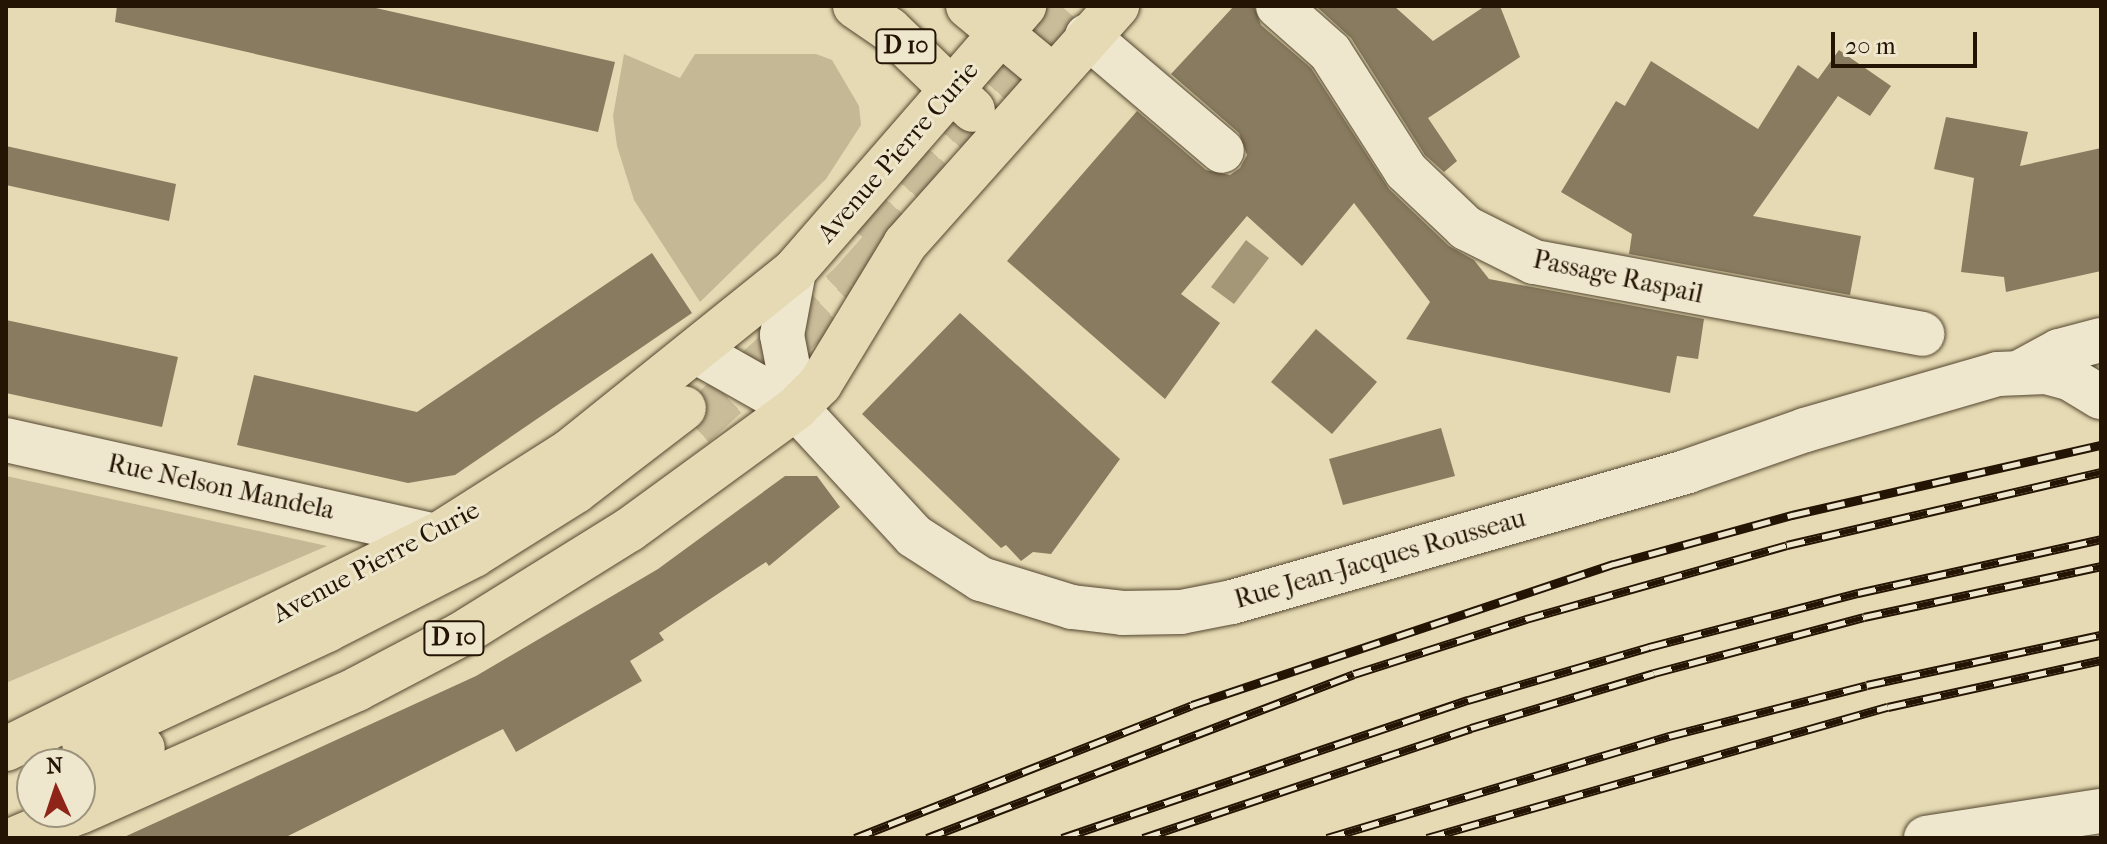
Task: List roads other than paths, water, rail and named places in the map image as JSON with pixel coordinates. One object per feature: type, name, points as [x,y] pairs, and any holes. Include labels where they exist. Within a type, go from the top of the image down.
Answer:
[{"type":"main road","name":"D 10","points":[[855,6],[890,30],[953,90]]},
{"type":"main road","name":"Avenue Pierre Curie","points":[[6,749],[436,536],[570,451],[794,271],[953,90],[998,15]]},
{"type":"main road","points":[[998,15],[1051,75]]},
{"type":"main road","name":"D 10","points":[[96,805],[357,689],[555,579],[796,408],[820,384],[905,244],[1051,75],[1102,21]]},
{"type":"main road","points":[[953,90],[998,136]]},
{"type":"main road","name":"D 10","points":[[73,748],[327,630],[474,555],[689,417],[591,508],[486,575],[193,724],[96,769]]},
{"type":"main road","points":[[193,724],[247,738]]},
{"type":"main road","name":"D 10","points":[[17,838],[41,828]]},
{"type":"street","name":"Passage Raspail","points":[[1278,6],[1330,52],[1406,171],[1466,228],[1534,262],[1922,334]]},
{"type":"street","points":[[1102,21],[1222,151]]},
{"type":"street","points":[[794,271],[782,335],[796,408]]},
{"type":"street","points":[[2018,373],[2059,351],[2101,340]]},
{"type":"street","name":"Rue Jean-Jacques Rousseau","points":[[697,352],[736,370],[796,408],[914,536],[981,579],[1072,607],[1181,612],[1688,471],[1805,430],[1985,378],[2018,373]]},
{"type":"street","points":[[2018,373],[2069,378],[2101,397]]},
{"type":"street","name":"Rue Nelson Mandela","points":[[6,440],[436,536]]},
{"type":"street","points":[[1926,838],[2101,811]]},
{"type":"tunnel","points":[[861,236],[1062,6]]},
{"type":"tunnel","points":[[694,426],[850,284],[905,222]]},
{"type":"railway","points":[[855,838],[1192,705],[1614,564],[1792,515],[2101,445]]},
{"type":"railway","points":[[927,838],[1354,674],[1526,619],[1787,545],[2101,472]]},
{"type":"railway","points":[[1062,838],[1468,700],[1649,647],[1858,593],[2101,539]]},
{"type":"railway","points":[[1143,838],[1471,728],[1654,673],[1864,617],[2101,566]]},
{"type":"railway","points":[[1327,838],[1669,736],[1867,685],[2101,635]]},
{"type":"railway","points":[[1427,838],[1888,707],[2101,660]]}]
